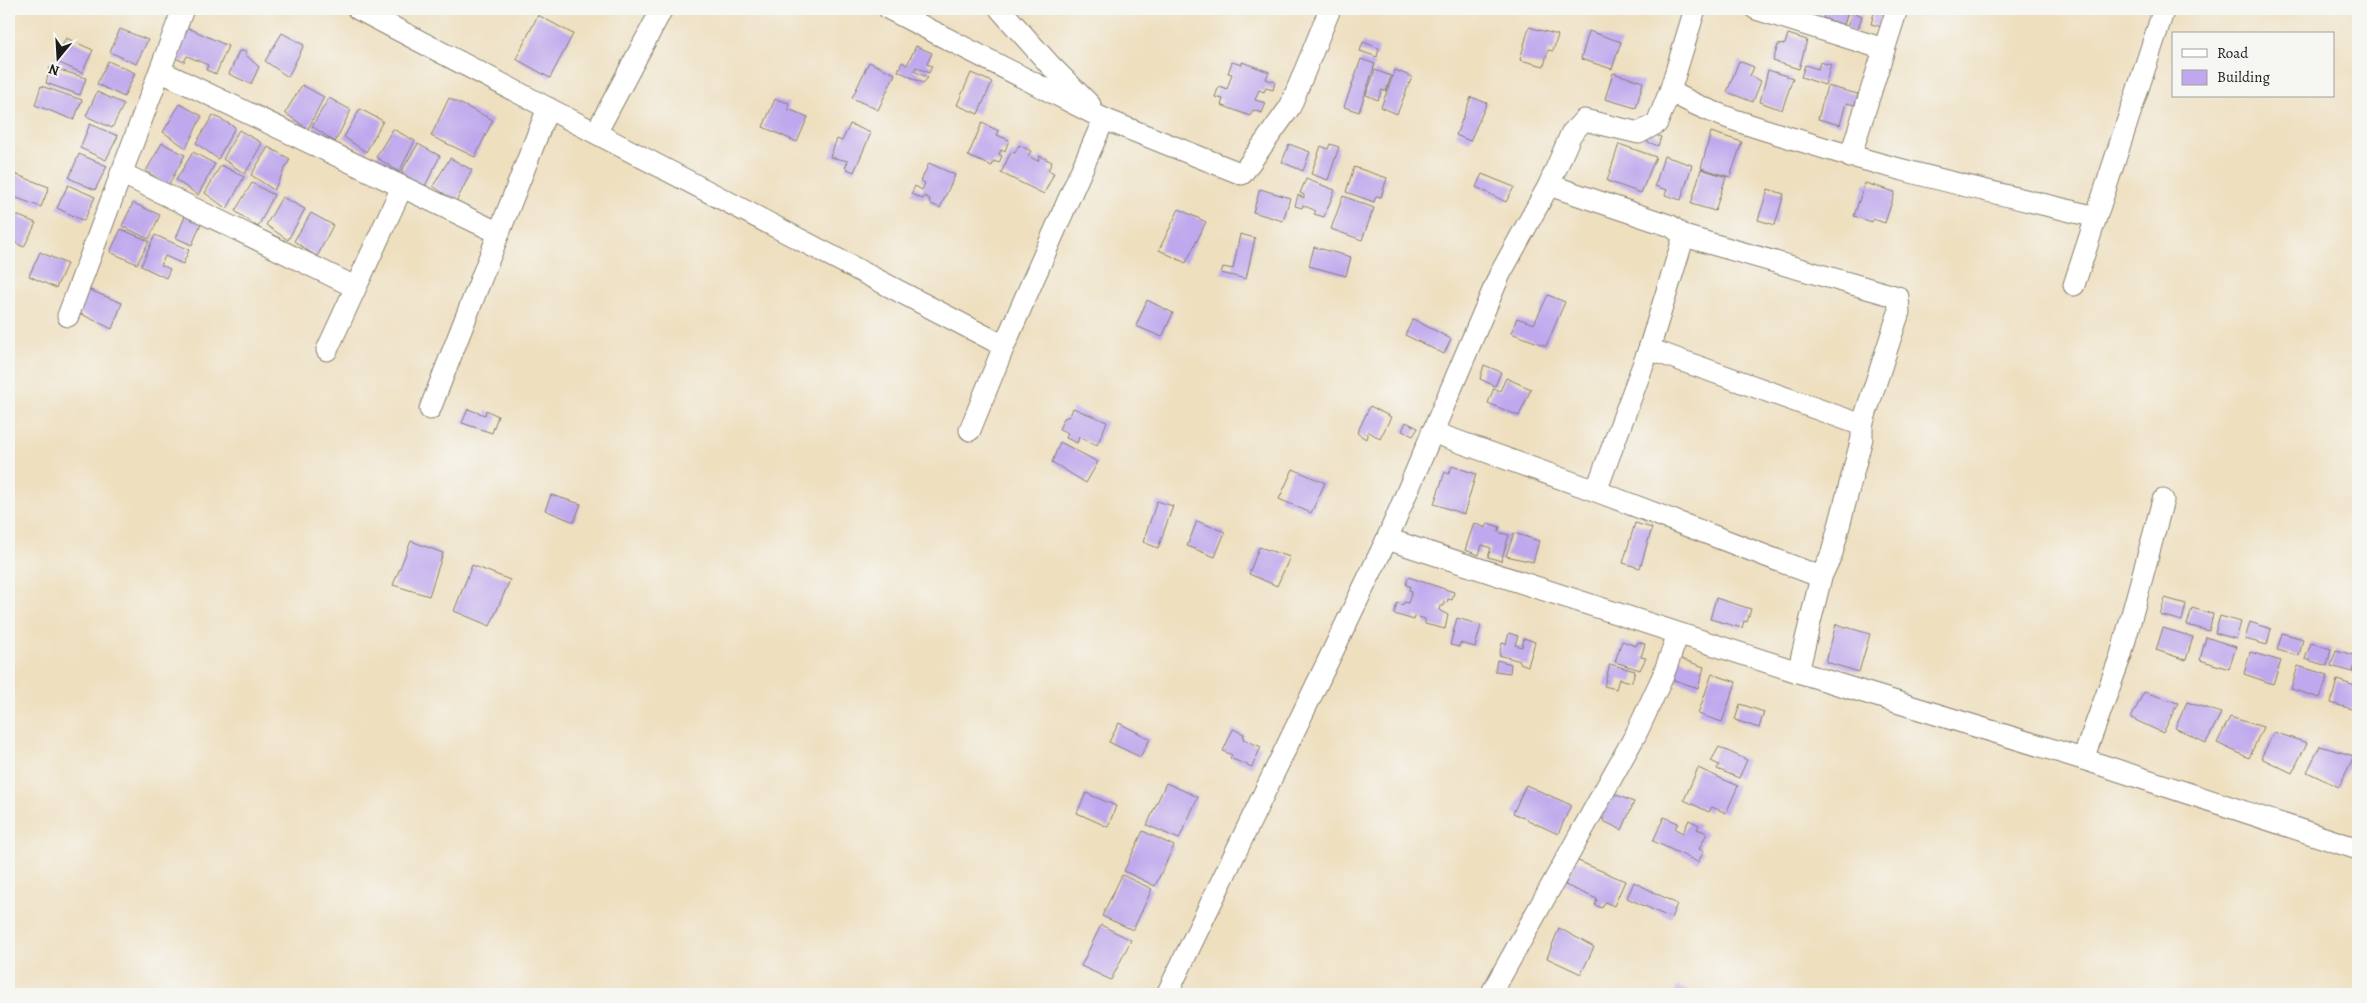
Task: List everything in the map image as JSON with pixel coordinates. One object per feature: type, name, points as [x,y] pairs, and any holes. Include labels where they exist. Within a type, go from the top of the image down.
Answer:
[{"type":"street","points":[[68,316],[183,9]]},
{"type":"street","points":[[358,9],[392,16],[548,108],[1004,346]]},
{"type":"street","points":[[596,133],[662,9]]},
{"type":"street","points":[[890,9],[1104,119],[1242,174],[1290,107],[1330,9]]},
{"type":"street","points":[[1000,9],[1050,65],[1104,119]]},
{"type":"street","points":[[1167,994],[1387,539],[1500,274],[1549,185],[1571,134],[1584,120],[1640,134],[1657,123],[1670,91],[1695,9]]},
{"type":"street","points":[[1756,9],[1884,49]]},
{"type":"street","points":[[1850,156],[1897,9]]},
{"type":"street","points":[[2074,285],[2164,9]]},
{"type":"street","points":[[160,71],[499,233]]},
{"type":"street","points":[[1670,91],[1698,108],[1850,156],[2096,217]]},
{"type":"street","points":[[430,409],[548,108]]},
{"type":"street","points":[[970,430],[1004,346],[1104,119]]},
{"type":"street","points":[[122,173],[355,287]]},
{"type":"street","points":[[1549,185],[1670,226],[1684,236],[1898,297],[1898,312],[1862,425],[1862,438],[1834,543],[1820,577],[1798,672]]},
{"type":"street","points":[[327,350],[402,187]]},
{"type":"street","points":[[1596,491],[1649,349],[1684,236]]},
{"type":"street","points":[[1649,349],[1862,425]]},
{"type":"street","points":[[1432,432],[1596,491],[1820,577]]},
{"type":"street","points":[[2083,759],[2121,655],[2163,500]]},
{"type":"street","points":[[1387,539],[1798,672],[2083,759],[2358,850]]},
{"type":"street","points":[[1491,994],[1636,734],[1664,676],[1678,634]]},
{"type":"building","points":[[1826,9],[1849,9],[1844,25],[1823,18]]},
{"type":"building","points":[[1875,9],[1887,9],[1882,27],[1871,24]]},
{"type":"building","points":[[1852,12],[1862,16],[1857,32],[1847,28]]},
{"type":"building","points":[[538,15],[573,34],[550,78],[516,59]]},
{"type":"building","points":[[184,26],[228,46],[216,74],[206,70],[208,65],[187,56],[184,62],[171,56]]},
{"type":"building","points":[[1529,27],[1558,35],[1553,51],[1548,50],[1544,66],[1520,60]]},
{"type":"building","points":[[120,29],[148,40],[136,64],[110,52]]},
{"type":"building","points":[[1589,31],[1621,42],[1612,69],[1581,59]]},
{"type":"building","points":[[282,33],[304,45],[288,77],[265,61]]},
{"type":"building","points":[[1788,34],[1807,40],[1799,69],[1773,61],[1778,45],[1785,44]]},
{"type":"building","points":[[66,38],[93,50],[82,73],[55,61]]},
{"type":"building","points":[[1363,42],[1379,48],[1377,57],[1360,51]]},
{"type":"building","points":[[916,46],[932,53],[927,64],[932,66],[929,73],[916,67],[914,71],[928,78],[923,83],[898,71],[902,62],[907,65]]},
{"type":"building","points":[[239,51],[246,51],[246,55],[259,67],[251,84],[229,74]]},
{"type":"building","points":[[1361,59],[1375,64],[1359,112],[1344,107]]},
{"type":"building","points":[[108,61],[135,73],[124,97],[97,84]]},
{"type":"building","points":[[1739,61],[1754,67],[1750,76],[1761,81],[1753,102],[1727,92]]},
{"type":"building","points":[[869,62],[895,74],[878,110],[852,98]]},
{"type":"building","points":[[1232,62],[1242,65],[1242,62],[1269,72],[1266,79],[1275,82],[1273,90],[1266,88],[1264,92],[1259,90],[1255,100],[1266,103],[1262,113],[1253,110],[1250,116],[1221,105],[1223,99],[1215,97],[1219,86],[1227,89],[1232,74],[1228,73]]},
{"type":"building","points":[[1820,62],[1831,65],[1825,85],[1801,77],[1805,65],[1818,69]]},
{"type":"building","points":[[50,67],[86,78],[80,95],[46,83]]},
{"type":"building","points":[[1375,70],[1391,76],[1386,91],[1382,90],[1378,100],[1366,95]]},
{"type":"building","points":[[1395,70],[1412,77],[1397,114],[1381,107]]},
{"type":"building","points":[[1768,70],[1793,78],[1782,110],[1760,102]]},
{"type":"building","points":[[971,73],[992,82],[978,114],[957,105]]},
{"type":"building","points":[[1613,73],[1643,82],[1636,108],[1605,99]]},
{"type":"building","points":[[302,85],[324,97],[308,129],[285,113]]},
{"type":"building","points":[[41,86],[82,100],[74,120],[35,105]]},
{"type":"building","points":[[1827,86],[1858,94],[1855,105],[1846,103],[1840,125],[1818,119]]},
{"type":"building","points":[[97,92],[124,104],[112,128],[86,116]]},
{"type":"building","points":[[1471,97],[1487,103],[1470,141],[1456,135]]},
{"type":"building","points":[[329,98],[351,110],[335,142],[312,126]]},
{"type":"building","points":[[449,98],[493,120],[475,157],[431,136]]},
{"type":"building","points":[[775,99],[789,103],[788,109],[808,117],[797,142],[763,127]]},
{"type":"building","points":[[180,104],[202,116],[186,148],[163,132]]},
{"type":"building","points":[[360,109],[383,121],[366,152],[344,137]]},
{"type":"building","points":[[213,115],[235,127],[218,159],[196,143]]},
{"type":"building","points":[[982,123],[999,131],[997,135],[1009,140],[1005,151],[1001,150],[999,154],[1002,156],[999,163],[994,161],[992,166],[968,156]]},
{"type":"building","points":[[90,124],[118,136],[106,160],[80,148]]},
{"type":"building","points":[[850,124],[871,133],[854,172],[845,168],[848,161],[830,157],[837,139],[842,141]]},
{"type":"building","points":[[393,129],[415,141],[399,172],[376,157]]},
{"type":"building","points":[[239,130],[262,143],[245,174],[223,159]]},
{"type":"building","points":[[1645,131],[1661,137],[1658,146],[1643,140]]},
{"type":"building","points":[[1711,132],[1742,142],[1730,177],[1701,168]]},
{"type":"building","points":[[162,143],[185,155],[168,186],[146,171]]},
{"type":"building","points":[[418,144],[440,156],[424,188],[401,172]]},
{"type":"building","points":[[1289,144],[1310,152],[1303,171],[1282,162]]},
{"type":"building","points":[[1330,144],[1339,147],[1328,180],[1311,174],[1321,146],[1328,149]]},
{"type":"building","points":[[1619,144],[1656,157],[1641,193],[1607,181]]},
{"type":"building","points":[[1019,145],[1031,151],[1028,156],[1038,161],[1040,156],[1052,162],[1048,170],[1054,173],[1044,194],[1001,173],[1011,152],[1015,153]]},
{"type":"building","points":[[268,147],[290,159],[274,190],[251,175]]},
{"type":"building","points":[[193,152],[215,164],[198,195],[176,180]]},
{"type":"building","points":[[79,154],[107,166],[95,190],[69,178]]},
{"type":"building","points":[[1664,156],[1692,165],[1681,200],[1665,195],[1667,190],[1655,186]]},
{"type":"building","points":[[450,158],[472,170],[456,202],[433,186]]},
{"type":"building","points":[[929,163],[955,175],[940,208],[929,203],[930,199],[924,196],[923,199],[911,194],[915,186],[922,190],[925,183],[921,181]]},
{"type":"building","points":[[221,165],[244,177],[227,209],[205,193]]},
{"type":"building","points":[[1354,167],[1387,178],[1381,197],[1376,196],[1374,202],[1346,192]]},
{"type":"building","points":[[1701,169],[1726,177],[1715,211],[1691,204]]},
{"type":"building","points":[[9,172],[49,187],[41,207],[9,195]]},
{"type":"building","points":[[1482,174],[1514,187],[1506,202],[1476,187]]},
{"type":"building","points":[[1306,179],[1335,190],[1324,217],[1314,214],[1316,211],[1303,205],[1302,208],[1295,206],[1298,195],[1304,198],[1304,195],[1300,193]]},
{"type":"building","points":[[252,183],[274,195],[258,227],[235,211]]},
{"type":"building","points":[[1865,183],[1895,192],[1885,223],[1873,219],[1872,222],[1854,216]]},
{"type":"building","points":[[68,185],[95,197],[84,221],[57,208]]},
{"type":"building","points":[[1260,189],[1290,198],[1283,221],[1253,212]]},
{"type":"building","points":[[1768,189],[1784,194],[1775,225],[1758,220]]},
{"type":"building","points":[[1343,196],[1374,208],[1362,240],[1331,229]]},
{"type":"building","points":[[282,197],[305,209],[288,240],[266,225]]},
{"type":"building","points":[[133,203],[160,215],[149,239],[122,226]]},
{"type":"building","points":[[1179,209],[1206,222],[1186,263],[1159,250]]},
{"type":"building","points":[[9,212],[36,223],[24,247],[9,240]]},
{"type":"building","points":[[311,213],[333,225],[317,257],[294,241]]},
{"type":"building","points":[[186,214],[202,221],[192,245],[176,238]]},
{"type":"building","points":[[121,229],[149,241],[137,264],[110,252]]},
{"type":"building","points":[[1240,234],[1255,238],[1246,279],[1221,273],[1223,267],[1233,269]]},
{"type":"building","points":[[155,235],[189,250],[183,264],[165,256],[161,265],[170,269],[166,278],[141,266]]},
{"type":"building","points":[[1314,247],[1351,257],[1346,276],[1309,266]]},
{"type":"building","points":[[40,252],[67,264],[56,288],[29,276]]},
{"type":"building","points":[[87,289],[122,303],[112,329],[77,312]]},
{"type":"building","points":[[1548,295],[1565,302],[1546,346],[1511,333],[1517,318],[1534,324]]},
{"type":"building","points":[[1147,300],[1173,313],[1162,337],[1136,326]]},
{"type":"building","points":[[1413,319],[1451,339],[1444,354],[1405,335]]},
{"type":"building","points":[[1484,365],[1501,372],[1495,386],[1480,379]]},
{"type":"building","points":[[1506,378],[1531,389],[1519,416],[1488,403],[1494,388],[1500,391]]},
{"type":"building","points":[[1370,406],[1391,417],[1380,439],[1368,431],[1366,439],[1357,433]]},
{"type":"building","points":[[1073,408],[1107,422],[1097,445],[1079,437],[1077,443],[1066,438],[1068,433],[1059,429],[1064,418],[1070,416]]},
{"type":"building","points":[[468,409],[485,415],[486,410],[498,416],[492,433],[462,423]]},
{"type":"building","points":[[1406,422],[1418,428],[1413,436],[1402,431]]},
{"type":"building","points":[[1060,442],[1098,462],[1086,483],[1052,462]]},
{"type":"building","points":[[1452,466],[1476,474],[1464,514],[1434,504],[1445,472],[1449,474]]},
{"type":"building","points":[[1293,469],[1325,483],[1311,513],[1279,499]]},
{"type":"building","points":[[551,495],[581,504],[574,522],[545,510]]},
{"type":"building","points":[[1157,501],[1173,506],[1158,548],[1143,542]]},
{"type":"building","points":[[1197,521],[1225,532],[1215,557],[1187,546]]},
{"type":"building","points":[[1474,523],[1486,528],[1488,523],[1500,527],[1498,532],[1509,535],[1501,561],[1488,557],[1491,548],[1482,545],[1479,555],[1465,550]]},
{"type":"building","points":[[1635,523],[1652,528],[1640,568],[1623,563]]},
{"type":"building","points":[[1514,533],[1539,541],[1533,562],[1506,556]]},
{"type":"building","points":[[411,541],[443,553],[429,596],[393,585]]},
{"type":"building","points":[[1259,547],[1290,557],[1277,586],[1249,574]]},
{"type":"building","points":[[472,565],[510,580],[490,626],[454,611]]},
{"type":"building","points":[[1408,577],[1454,592],[1452,600],[1448,599],[1447,603],[1444,602],[1444,606],[1440,606],[1439,610],[1448,615],[1445,629],[1425,624],[1425,619],[1415,616],[1414,620],[1394,614],[1397,603],[1403,605],[1404,602],[1408,603],[1412,591],[1409,590],[1410,586],[1406,585]]},
{"type":"building","points":[[1716,598],[1751,609],[1747,622],[1744,621],[1742,628],[1710,619]]},
{"type":"building","points":[[2165,598],[2186,604],[2182,621],[2160,615]]},
{"type":"building","points":[[2192,608],[2213,614],[2209,631],[2187,625]]},
{"type":"building","points":[[2220,616],[2241,622],[2236,639],[2215,633]]},
{"type":"building","points":[[1457,618],[1481,625],[1475,647],[1460,643],[1459,647],[1450,645]]},
{"type":"building","points":[[2250,622],[2271,629],[2267,645],[2245,639]]},
{"type":"building","points":[[1836,624],[1870,634],[1859,672],[1826,662]]},
{"type":"building","points":[[2163,628],[2193,637],[2186,660],[2156,650]]},
{"type":"building","points":[[1509,633],[1518,636],[1515,645],[1522,647],[1524,638],[1535,642],[1528,666],[1520,663],[1520,661],[1499,655],[1502,643],[1506,644]]},
{"type":"building","points":[[2282,633],[2303,639],[2299,656],[2277,650]]},
{"type":"building","points":[[2206,637],[2236,647],[2229,669],[2200,660]]},
{"type":"building","points":[[1622,641],[1636,646],[1638,642],[1645,644],[1641,657],[1646,658],[1640,670],[1615,662]]},
{"type":"building","points":[[2311,643],[2331,649],[2327,666],[2305,659]]},
{"type":"building","points":[[2336,650],[2357,656],[2353,672],[2331,666]]},
{"type":"building","points":[[2250,652],[2281,661],[2273,684],[2244,674]]},
{"type":"building","points":[[1678,658],[1704,667],[1698,688],[1671,679]]},
{"type":"building","points":[[1497,660],[1511,664],[1510,673],[1495,671]]},
{"type":"building","points":[[1610,664],[1635,671],[1632,682],[1619,679],[1616,689],[1604,686]]},
{"type":"building","points":[[2298,666],[2328,675],[2320,698],[2291,689]]},
{"type":"building","points":[[1712,674],[1736,682],[1722,722],[1698,714]]},
{"type":"building","points":[[2337,680],[2358,687],[2358,711],[2331,703]]},
{"type":"building","points":[[2144,692],[2178,703],[2163,733],[2131,718]]},
{"type":"building","points":[[2187,702],[2221,713],[2206,743],[2175,728]]},
{"type":"building","points":[[1740,704],[1764,712],[1759,728],[1735,720]]},
{"type":"building","points":[[2230,717],[2263,727],[2249,758],[2217,743]]},
{"type":"building","points":[[1119,723],[1150,739],[1140,757],[1109,742]]},
{"type":"building","points":[[1233,729],[1244,734],[1243,739],[1261,747],[1252,767],[1230,758],[1232,755],[1223,751]]},
{"type":"building","points":[[2274,732],[2307,743],[2292,773],[2261,758]]},
{"type":"building","points":[[2320,746],[2354,756],[2339,787],[2307,772]]},
{"type":"building","points":[[1719,747],[1747,760],[1739,778],[1717,769],[1719,765],[1711,761]]},
{"type":"building","points":[[1698,768],[1738,786],[1726,813],[1712,807],[1709,812],[1684,800]]},
{"type":"building","points":[[1166,783],[1198,797],[1179,839],[1147,825]]},
{"type":"building","points":[[1526,785],[1571,805],[1558,834],[1513,813]]},
{"type":"building","points":[[1086,793],[1116,806],[1108,827],[1077,813]]},
{"type":"building","points":[[1614,794],[1634,802],[1622,830],[1603,821],[1604,819],[1599,817],[1604,804],[1608,806]]},
{"type":"building","points":[[1664,817],[1678,823],[1675,829],[1683,833],[1689,820],[1699,825],[1697,829],[1707,833],[1699,849],[1704,851],[1698,862],[1653,841]]},
{"type":"building","points":[[1143,831],[1174,846],[1155,886],[1124,871]]},
{"type":"building","points":[[1576,860],[1625,881],[1614,906],[1605,902],[1602,908],[1595,905],[1597,899],[1565,885]]},
{"type":"building","points":[[1122,875],[1152,889],[1133,930],[1102,916]]},
{"type":"building","points":[[1634,882],[1677,904],[1671,918],[1627,898]]},
{"type":"building","points":[[1101,925],[1131,940],[1111,980],[1081,966]]},
{"type":"building","points":[[1559,928],[1594,947],[1581,974],[1547,958]]},
{"type":"building","points":[[1677,986],[1695,994],[1673,994]]}]
